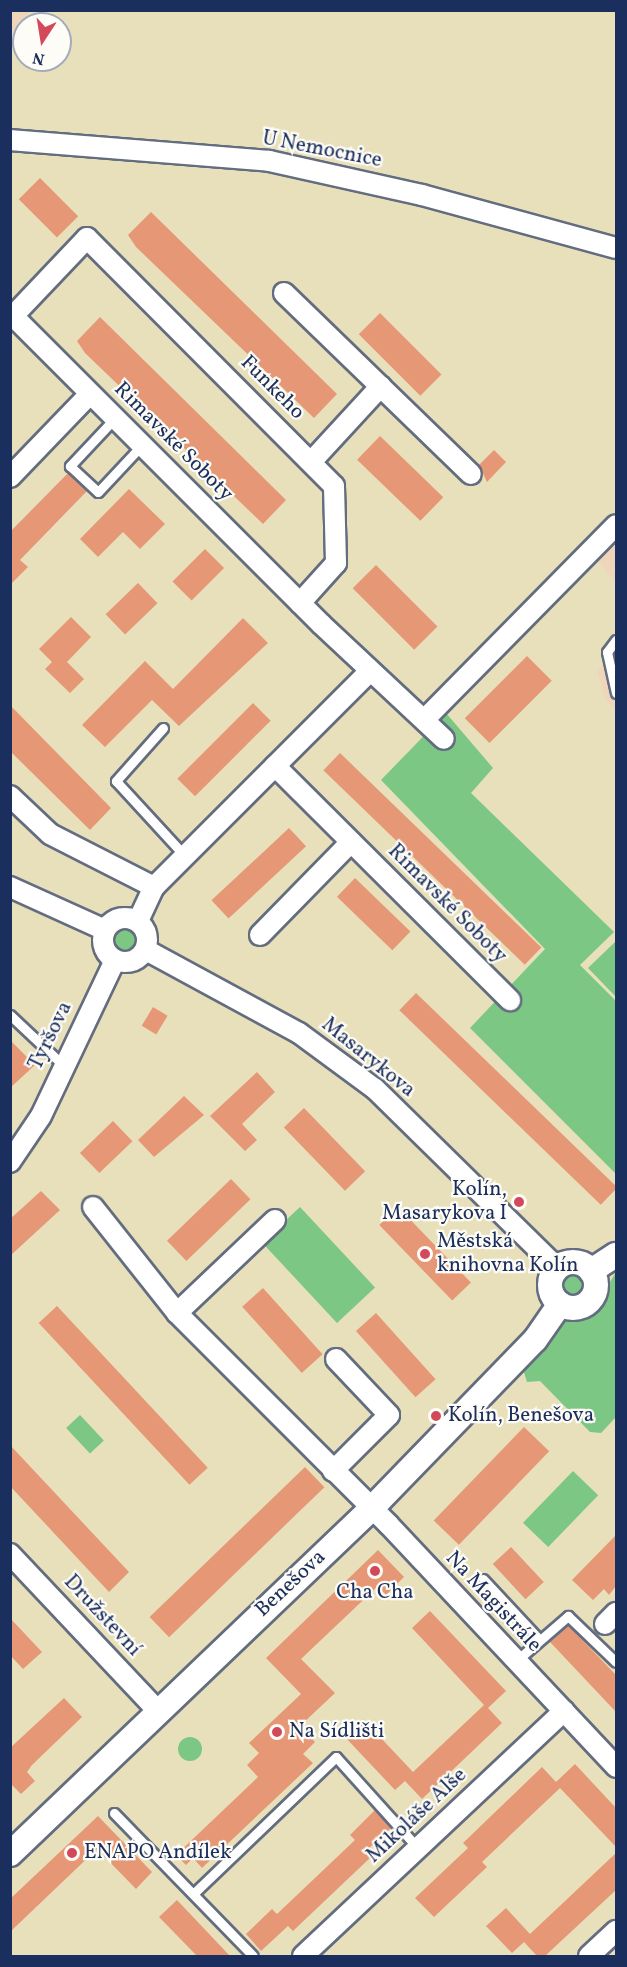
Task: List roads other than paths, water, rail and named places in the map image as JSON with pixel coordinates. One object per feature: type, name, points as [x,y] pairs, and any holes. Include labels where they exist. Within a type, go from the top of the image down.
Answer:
[{"type":"street","name":"U Nemocnice","points":[[10,140],[269,161],[422,195],[616,248]]},
{"type":"street","name":"Funkeho","points":[[13,316],[87,238],[311,462],[337,493],[339,554],[333,569],[300,603]]},
{"type":"street","points":[[284,293],[471,474]]},
{"type":"street","name":"Rimavské Soboty","points":[[13,316],[300,603]]},
{"type":"street","points":[[311,462],[381,386]]},
{"type":"street","points":[[10,477],[90,394]]},
{"type":"street","points":[[425,719],[616,525]]},
{"type":"street","points":[[300,603],[370,672],[425,719],[444,739]]},
{"type":"street","points":[[138,921],[154,887],[370,672]]},
{"type":"street","name":"Rimavské Soboty","points":[[275,766],[510,1000]]},
{"type":"street","points":[[10,796],[50,834],[154,887]]},
{"type":"street","points":[[260,935],[351,842]]},
{"type":"street","points":[[10,887],[105,930]]},
{"type":"street","points":[[116,919],[138,921],[146,931],[146,950],[136,960],[115,960],[105,950],[105,930],[116,919]]},
{"type":"street","name":"Masarykova","points":[[146,950],[299,1033],[375,1089],[557,1268]]},
{"type":"street","name":"Tyršova","points":[[10,1162],[41,1116],[63,1064],[115,960]]},
{"type":"street","name":"Na Magistrále","points":[[93,1207],[177,1313],[371,1509],[615,1762]]},
{"type":"street","points":[[177,1313],[274,1220]]},
{"type":"street","points":[[591,1271],[616,1255]]},
{"type":"street","points":[[575,1262],[591,1271],[595,1289],[589,1300],[572,1308],[561,1304],[550,1287],[557,1268],[575,1262]]},
{"type":"street","name":"Benešova","points":[[10,1854],[371,1509],[535,1340],[561,1304]]},
{"type":"street","points":[[333,1471],[389,1415],[336,1359]]},
{"type":"street","name":"Družstevní","points":[[10,1554],[158,1711]]},
{"type":"street","name":"Mikoláše Alše","points":[[303,1956],[564,1711]]},
{"type":"street","points":[[589,1956],[616,1931]]},
{"type":"lane","points":[[115,418],[70,466],[98,492],[142,445]]},
{"type":"lane","points":[[616,640],[607,652],[616,693]]},
{"type":"lane","points":[[163,728],[116,781],[184,855]]},
{"type":"lane","points":[[10,1015],[63,1064]]},
{"type":"lane","points":[[483,1579],[539,1639]]},
{"type":"lane","points":[[516,1661],[568,1616],[616,1662]]},
{"type":"lane","points":[[193,1894],[336,1757],[418,1848]]},
{"type":"lane","points":[[114,1813],[253,1956]]},
{"type":"place","name":"Kolín, Masarykova I","points":[[519,1202]]},
{"type":"place","name":"Městská knihovna Kolín","points":[[425,1254]]},
{"type":"place","name":"Kolín, Benešova","points":[[436,1416]]},
{"type":"place","name":"Cha Cha","points":[[375,1571]]},
{"type":"place","name":"Na Sídlišti","points":[[277,1732]]},
{"type":"place","name":"ENAPO Andílek","points":[[72,1853]]}]
